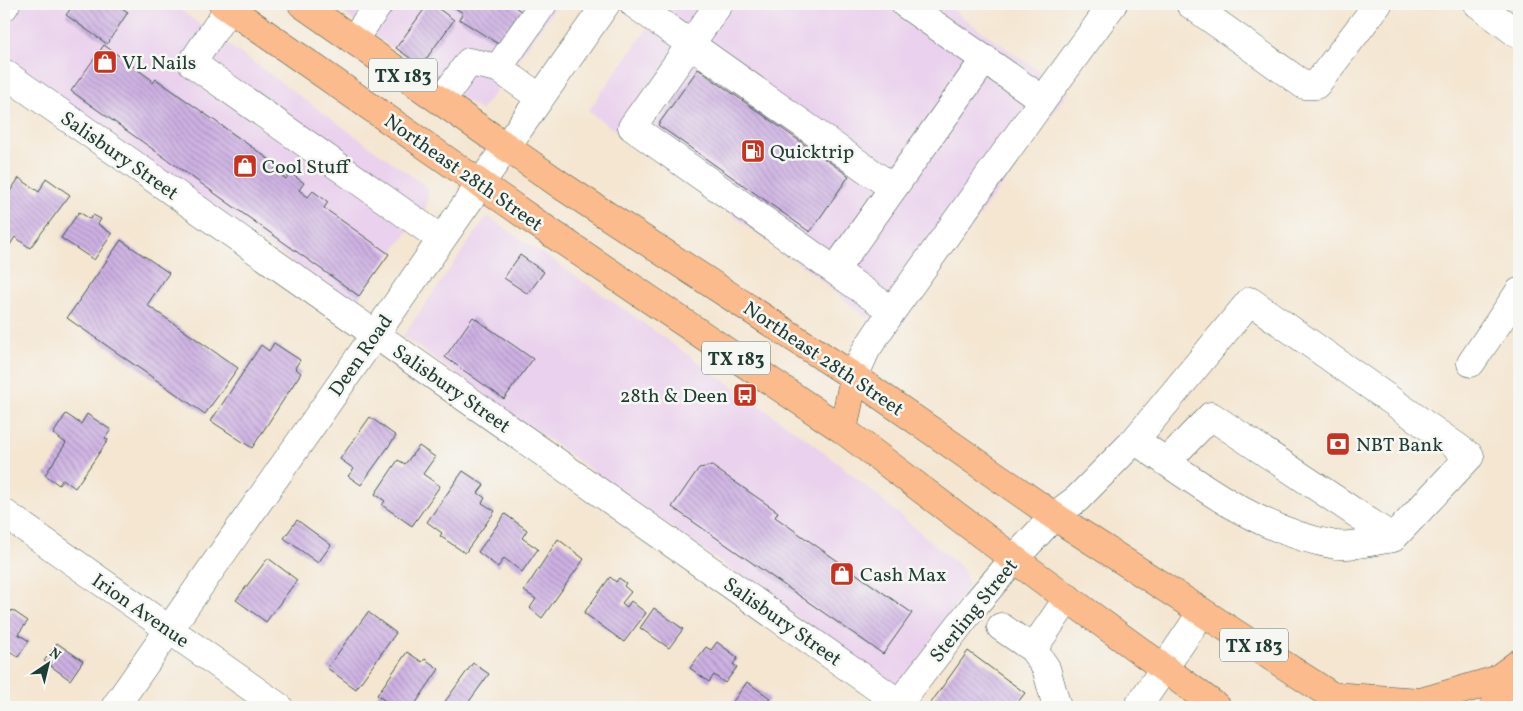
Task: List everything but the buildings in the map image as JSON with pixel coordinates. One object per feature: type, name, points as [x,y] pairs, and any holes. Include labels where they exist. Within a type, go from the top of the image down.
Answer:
[{"type":"main road","name":"Northeast 28th Street","points":[[302,4],[565,188],[854,376],[1054,516],[1340,702]]},
{"type":"main road","name":"Northeast 28th Street","points":[[226,6],[479,183],[843,430],[1014,559],[1217,707]]},
{"type":"main road","points":[[843,430],[854,376]]},
{"type":"main road","points":[[1340,702],[1421,702],[1496,680],[1519,663]]},
{"type":"main road","points":[[1494,707],[1519,681]]},
{"type":"street","points":[[4,8],[6,4]]},
{"type":"street","points":[[353,40],[379,4]]},
{"type":"street","points":[[498,68],[543,4]]},
{"type":"street","points":[[634,4],[893,188]]},
{"type":"street","points":[[719,4],[632,127],[892,310]]},
{"type":"street","points":[[905,4],[1043,100]]},
{"type":"street","points":[[854,376],[866,350],[892,310],[1113,4]]},
{"type":"street","points":[[1190,4],[1304,85],[1316,85],[1378,4]]},
{"type":"street","points":[[1478,4],[1519,35]]},
{"type":"street","points":[[226,6],[192,63],[441,239]]},
{"type":"street","name":"Deen Road","points":[[114,707],[540,98],[598,6]]},
{"type":"street","points":[[835,270],[984,59]]},
{"type":"street","points":[[441,101],[469,62],[498,68],[540,98]]},
{"type":"street","name":"Salisbury Street","points":[[4,73],[898,705]]},
{"type":"street","points":[[1472,363],[1519,292]]},
{"type":"street","name":"Sterling Street","points":[[898,705],[978,601],[1014,559],[1054,516],[1077,499],[1134,440],[1250,301],[1470,456],[1393,538]]},
{"type":"street","points":[[1166,462],[1211,416],[1393,538]]},
{"type":"street","points":[[1134,440],[1224,501],[1272,527],[1338,545],[1393,538]]},
{"type":"street","name":"Irion Avenue","points":[[4,513],[279,707]]},
{"type":"street","points":[[1033,649],[1068,598]]},
{"type":"street","points":[[1138,707],[1166,669],[1202,612]]},
{"type":"street","points":[[1001,627],[1033,649],[1046,668],[1057,707]]},
{"type":"shaded area","points":[[22,4],[172,4],[428,188],[427,206],[354,304],[4,64],[4,29]]},
{"type":"shaded area","points":[[331,4],[558,4],[481,111]]},
{"type":"shaded area","points":[[665,4],[944,4],[1068,92],[892,339],[815,275],[588,111]]},
{"type":"shaded area","points":[[487,216],[625,310],[808,440],[860,481],[962,568],[969,585],[904,681],[890,683],[403,336]]},
{"type":"place","name":"VL Nails","points":[[105,62]]},
{"type":"place","name":"Quicktrip","points":[[753,151]]},
{"type":"place","name":"Cool Stuff","points":[[245,166]]},
{"type":"place","name":"28th & Deen","points":[[745,395]]},
{"type":"place","name":"NBT Bank","points":[[1338,444]]},
{"type":"place","name":"Cash Max","points":[[842,574]]}]
